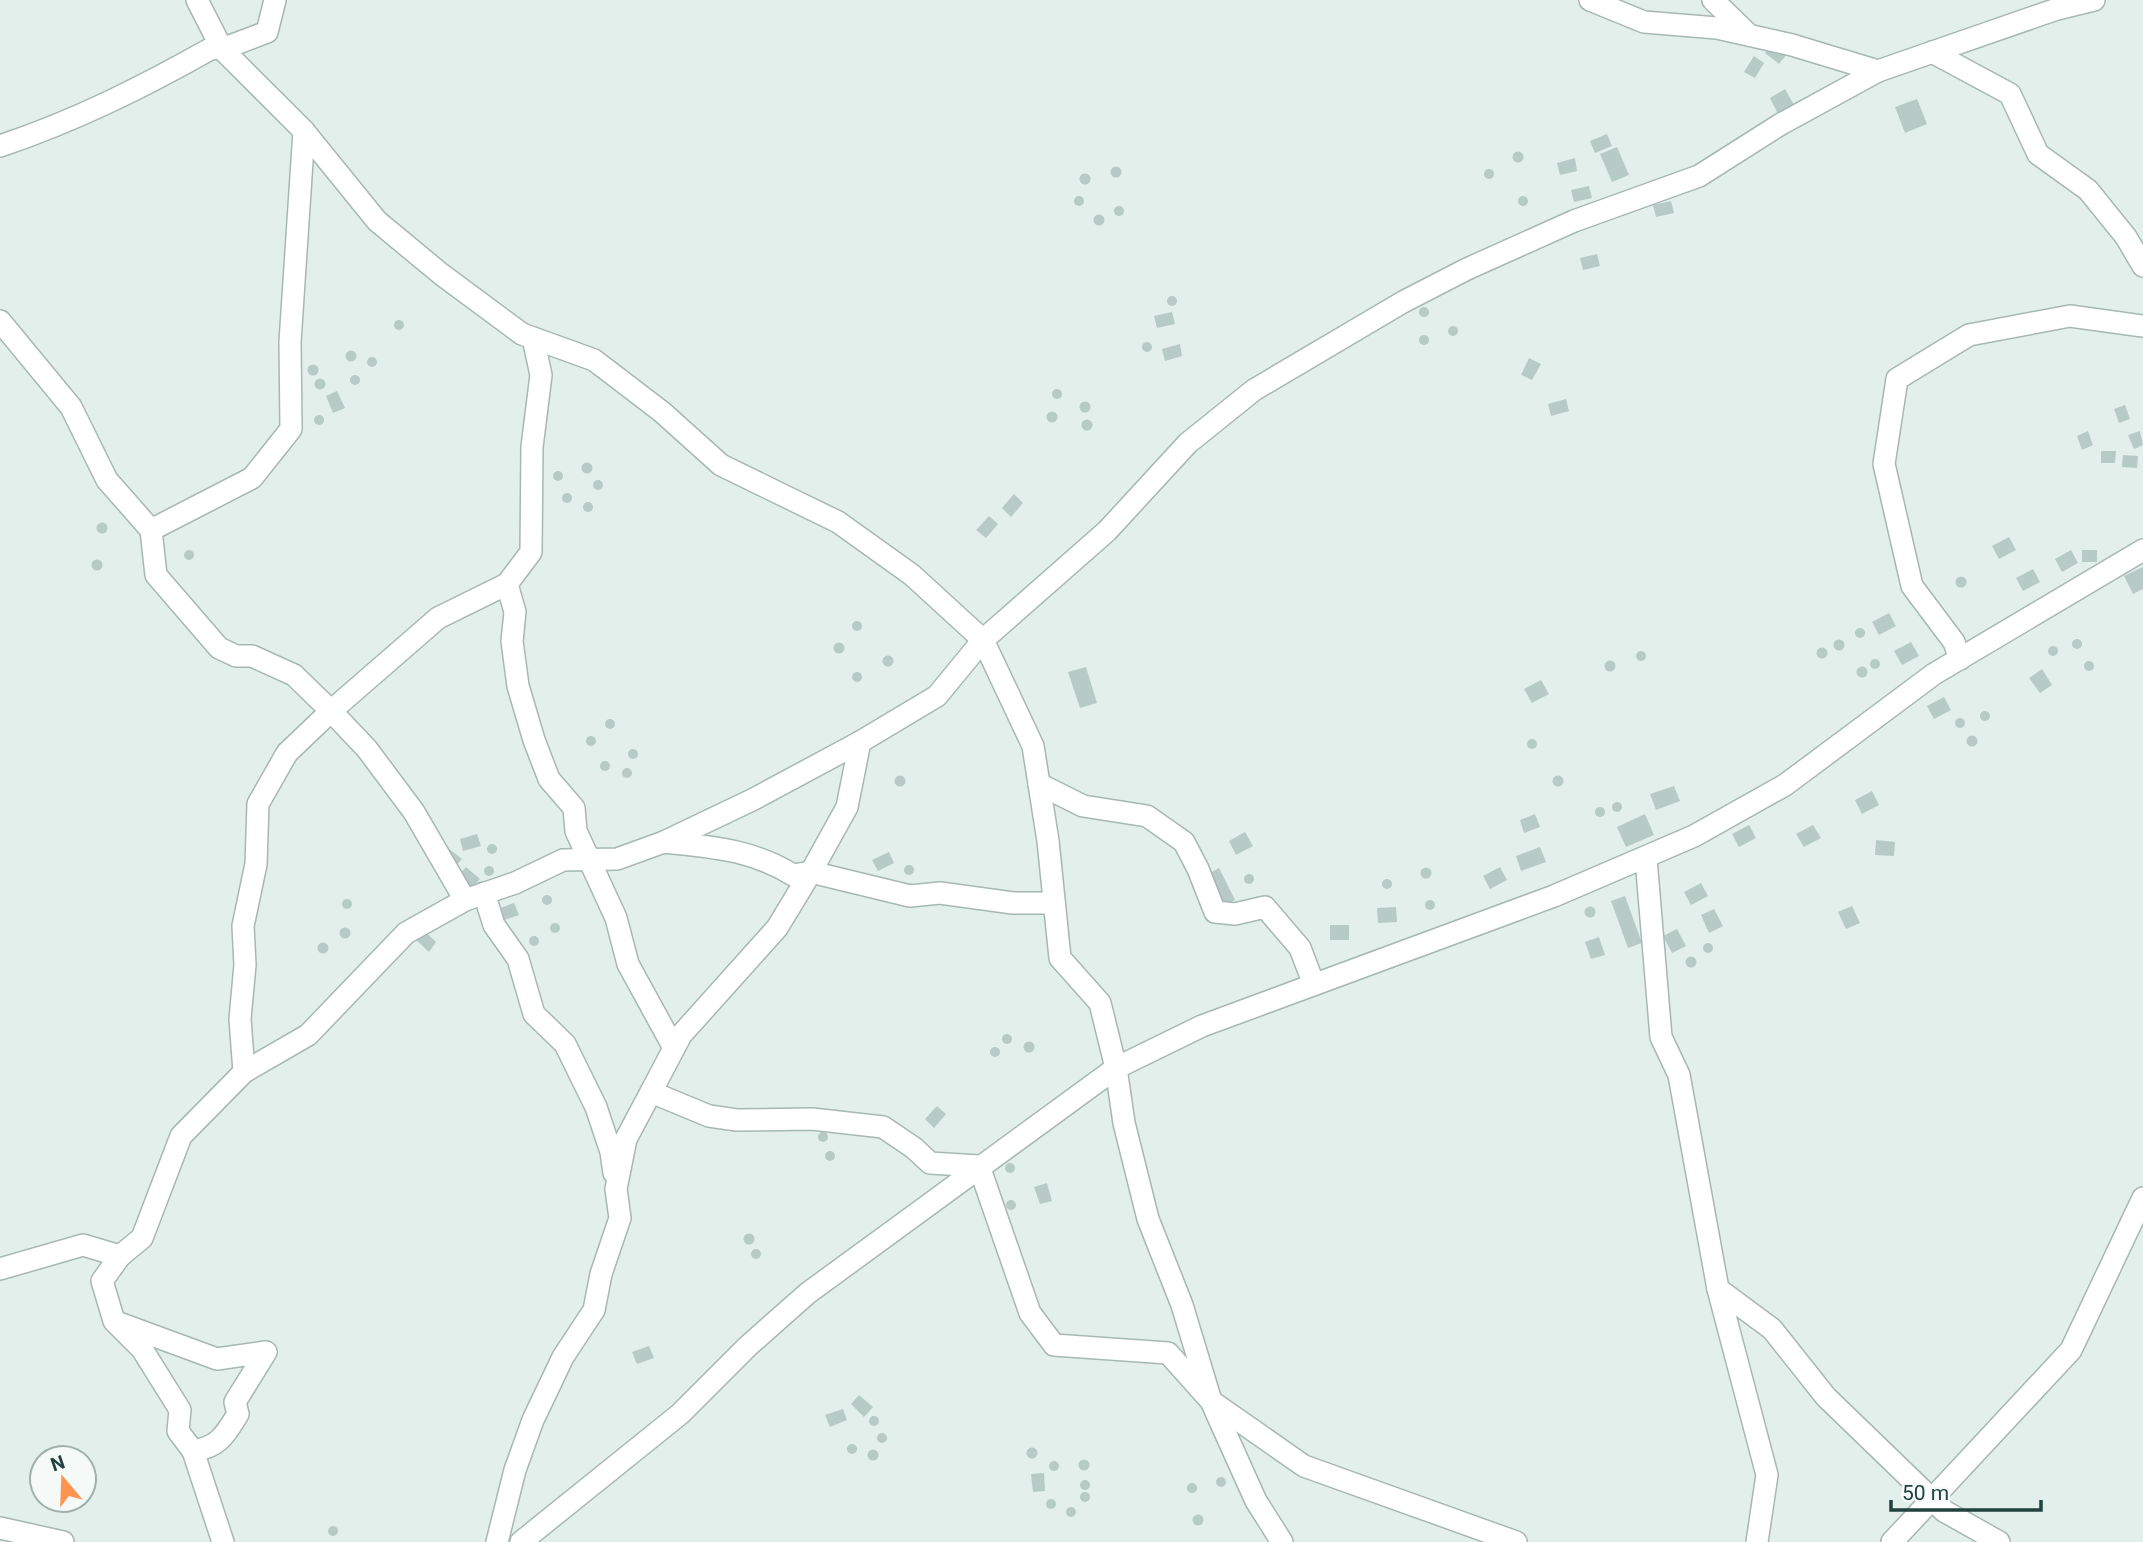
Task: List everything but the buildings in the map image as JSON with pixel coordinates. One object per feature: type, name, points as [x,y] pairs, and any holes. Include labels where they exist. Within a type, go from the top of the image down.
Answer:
[{"type":"street","points":[[197,0],[222,49],[304,131],[377,221],[441,274],[522,334],[594,359],[662,412],[721,465],[838,522],[912,575],[983,640],[1033,746],[1060,958],[1100,1003],[1116,1068],[1124,1123],[1148,1219],[1182,1305],[1211,1401],[1256,1501],[1282,1542]]},
{"type":"street","points":[[0,146],[53,128],[133,93],[212,48],[222,49],[267,32],[275,0]]},
{"type":"street","points":[[1590,0],[1644,22],[1717,28],[1878,71]]},
{"type":"street","points":[[1713,0],[1749,35]]},
{"type":"street","points":[[222,1542],[193,1451],[178,1431],[180,1410],[142,1349],[114,1321],[102,1281],[120,1256],[142,1238],[181,1136],[244,1072],[308,1035],[406,933],[475,896],[563,860],[617,859],[664,842],[754,799],[860,742],[937,696],[983,640],[1107,531],[1188,443],[1254,390],[1403,302],[1467,269],[1574,221],[1699,177],[1781,124],[1878,71],[2094,0]]},
{"type":"street","points":[[1932,52],[2010,94],[2038,155],[2088,190],[2126,237],[2143,266]]},
{"type":"street","points":[[151,530],[252,478],[291,429],[290,342],[304,131]]},
{"type":"street","points":[[1960,659],[1954,642],[1912,586],[1884,464],[1897,379],[1969,335],[2070,316],[2143,326]]},
{"type":"street","points":[[0,321],[71,407],[107,480],[151,530],[156,575],[219,648],[236,656],[252,656],[293,675],[367,749],[518,959],[534,1014],[565,1044],[596,1107],[611,1152],[620,1217],[601,1275],[594,1310],[563,1357],[533,1420],[515,1470],[497,1542]]},
{"type":"street","points":[[244,1072],[240,1019],[245,965],[243,926],[256,864],[258,804],[288,753],[331,711],[438,618],[507,584],[531,552],[532,447],[541,375],[534,338]]},
{"type":"street","points":[[521,1542],[680,1414],[748,1346],[808,1293],[1116,1068],[1192,1030],[1313,982],[1554,896],[1646,859],[1742,811],[1786,785],[1913,688],[2143,550]]},
{"type":"street","points":[[507,584],[515,612],[512,641],[518,686],[534,740],[549,779],[574,808],[576,831],[616,918],[628,964],[674,1048]]},
{"type":"street","points":[[616,1189],[626,1139],[681,1035],[777,928],[847,807],[860,742]]},
{"type":"street","points":[[1039,784],[1083,806],[1147,816],[1184,842],[1215,912],[1234,914],[1265,906],[1300,948],[1313,982]]},
{"type":"street","points":[[664,842],[726,847],[776,864],[793,875],[811,872],[910,896],[940,893],[1013,903],[1054,903]]},
{"type":"street","points":[[1646,859],[1661,1037],[1679,1075],[1718,1289],[1767,1475],[1757,1542]]},
{"type":"street","points":[[651,1092],[709,1116],[737,1120],[811,1119],[883,1127],[914,1148],[930,1163],[979,1166]]},
{"type":"street","points":[[979,1166],[1030,1313],[1054,1345],[1168,1353],[1211,1401],[1304,1466],[1516,1542]]},
{"type":"street","points":[[1892,1542],[2071,1350],[2143,1198]]},
{"type":"street","points":[[0,1269],[83,1245],[120,1256]]},
{"type":"street","points":[[1718,1289],[1772,1329],[1826,1396],[1944,1511],[1999,1542]]},
{"type":"street","points":[[114,1321],[217,1359],[266,1352],[235,1402],[238,1414],[220,1442],[209,1449],[193,1451]]},
{"type":"street","points":[[0,1528],[63,1542]]}]
